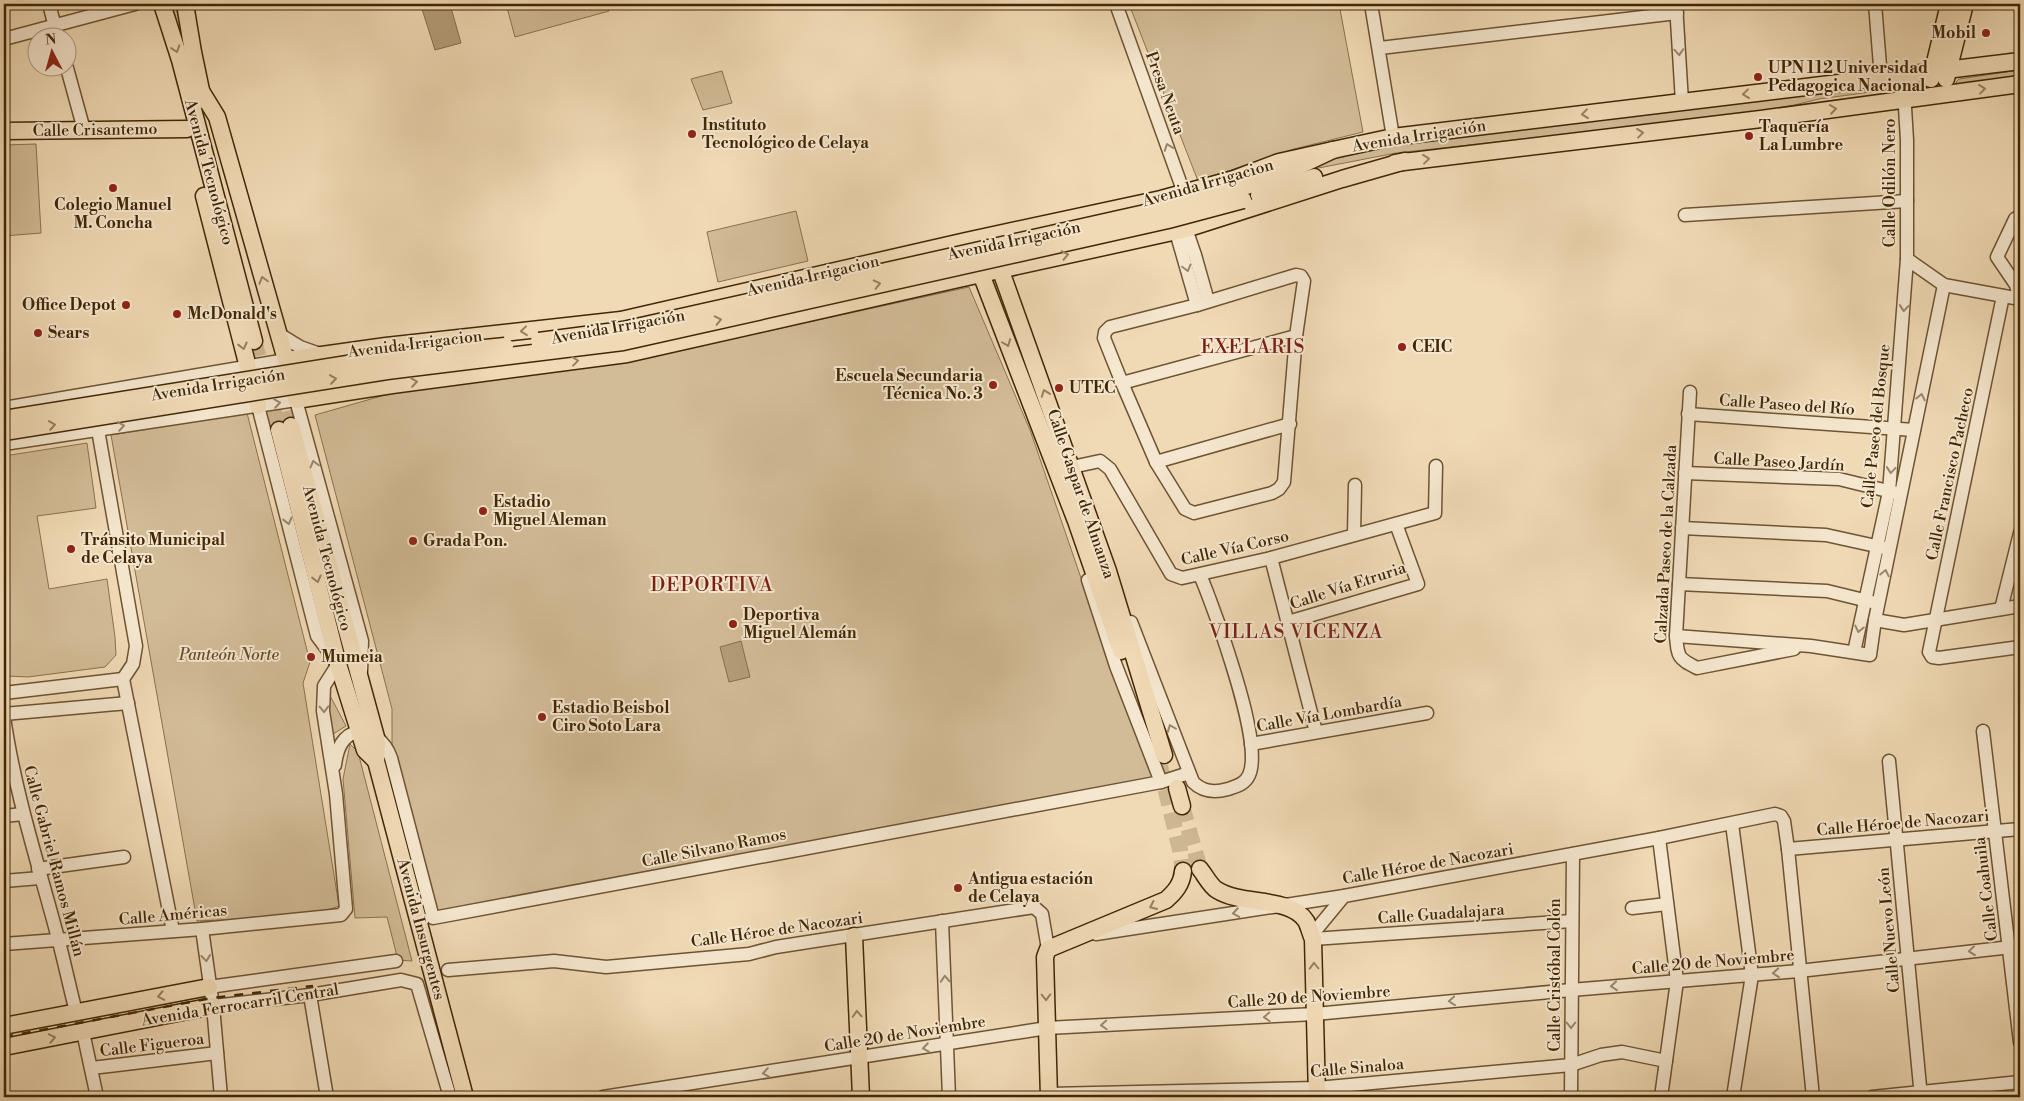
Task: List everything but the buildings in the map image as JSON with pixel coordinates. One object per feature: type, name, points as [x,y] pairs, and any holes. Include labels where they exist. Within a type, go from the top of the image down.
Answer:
[{"type":"main road","name":"Avenida Tecnológico","points":[[162,4],[195,92],[266,337]]},
{"type":"main road","name":"Avenida Tecnológico","points":[[185,4],[195,92]]},
{"type":"main road","points":[[1935,94],[1941,70],[1949,4]]},
{"type":"main road","points":[[1941,70],[1955,43],[1965,4]]},
{"type":"main road","points":[[1955,43],[1981,66]]},
{"type":"main road","name":"Avenida Irrigación","points":[[4,432],[387,371],[624,342],[1168,220],[1240,195],[1333,150],[1393,137],[2020,61]]},
{"type":"main road","name":"Avenida Irrigación","points":[[4,419],[385,358],[518,344],[623,330],[1163,209],[1240,195],[1338,170],[1761,119],[1935,94],[2019,85]]},
{"type":"main road","points":[[195,92],[186,125],[258,406]]},
{"type":"main road","points":[[195,92],[217,117],[266,337],[286,360]]},
{"type":"main road","name":"Calle Crisantemo","points":[[4,132],[187,129]]},
{"type":"main road","name":"Avenida Irrigacion","points":[[286,360],[386,346],[621,320],[1184,192],[1234,179],[1279,162],[1333,150]]},
{"type":"main road","points":[[296,400],[448,377],[627,354],[1181,230],[1405,161]]},
{"type":"main road","name":"Calle Gaspar de Almanza","points":[[981,274],[1076,521],[1161,756],[1108,572],[989,236]]},
{"type":"main road","points":[[854,266],[846,284],[850,295],[859,301]]},
{"type":"main road","name":"Avenida Tecnológico","points":[[285,428],[361,681],[378,745],[376,762],[365,750],[338,663],[285,428]]},
{"type":"main road","name":"Avenida Insurgentes","points":[[376,762],[465,1097]]},
{"type":"main road","points":[[1177,788],[1182,806]]},
{"type":"main road","points":[[1200,869],[1216,889],[1240,900],[1284,905],[1297,912],[1306,921],[1312,938],[1316,1014],[1317,1093]]},
{"type":"main road","points":[[1049,1096],[1046,957],[1048,949],[1166,900],[1177,889],[1182,878],[1182,871]]},
{"type":"main road","points":[[854,936],[861,1097]]},
{"type":"main road","name":"Avenida Ferrocarril Central","points":[[4,1026],[209,987]]},
{"type":"main road","name":"Avenida Ferrocarril Central","points":[[4,1046],[213,1006]]},
{"type":"street","points":[[49,4],[56,28]]},
{"type":"street","points":[[66,28],[135,4]]},
{"type":"street","name":"Presa Neuta","points":[[1116,4],[1184,192]]},
{"type":"street","points":[[1371,4],[1380,48],[1393,137]]},
{"type":"street","points":[[1875,4],[1881,78]]},
{"type":"street","points":[[1380,48],[1676,9],[1682,102]]},
{"type":"street","points":[[4,39],[28,35]]},
{"type":"street","name":"Calle Odilón Nero","points":[[1903,75],[1906,98],[1907,259],[1944,285],[2020,299]]},
{"type":"street","points":[[70,78],[84,130]]},
{"type":"street","points":[[1685,214],[1907,201]]},
{"type":"street","points":[[2020,216],[2015,219],[1997,257],[2016,285],[2020,299]]},
{"type":"street","points":[[1037,261],[1031,256],[1027,243],[1032,233],[1041,225]]},
{"type":"street","points":[[1181,230],[1202,303]]},
{"type":"street","name":"Calle Paseo del Bosque","points":[[1895,493],[1894,428],[1907,259]]},
{"type":"street","points":[[1296,275],[1302,276],[1304,281],[1296,336],[1284,482],[1279,489],[1272,493],[1194,513],[1185,509],[1156,462],[1122,384],[1104,338],[1105,332],[1110,328],[1296,275]]},
{"type":"street","points":[[793,280],[802,284],[808,291],[808,305],[802,315]]},
{"type":"street","name":"Calle Paseo del Bosque","points":[[1883,547],[1878,604],[1870,655],[1854,652],[1865,599],[1883,547],[1895,493],[1914,430],[1944,285]]},
{"type":"street","name":"Calle Francisco Pacheco","points":[[2003,296],[1929,652],[1932,657],[1939,658],[2020,647]]},
{"type":"street","points":[[1122,384],[1296,336]]},
{"type":"street","points":[[266,337],[322,355]]},
{"type":"street","points":[[448,377],[458,358],[456,344],[452,339]]},
{"type":"street","points":[[386,346],[376,356],[375,368],[379,377],[392,385]]},
{"type":"street","points":[[4,408],[286,360],[362,641],[361,681]]},
{"type":"street","name":"Calzada Paseo de la Calzada","points":[[1690,392],[1676,636],[1677,654],[1684,662],[1698,668],[1811,646]]},
{"type":"street","points":[[98,393],[91,404],[92,421],[98,430],[136,646],[133,664],[123,679],[173,931]]},
{"type":"street","points":[[4,444],[296,400]]},
{"type":"street","points":[[258,406],[317,636],[338,663],[324,686],[324,702],[333,777]]},
{"type":"street","name":"Calle Paseo del Río","points":[[1688,414],[1914,430]]},
{"type":"street","points":[[1156,462],[1290,424]]},
{"type":"street","name":"Calle Vía Corso","points":[[1072,467],[1100,461],[1110,469],[1172,574],[1182,578],[1271,558],[1435,513],[1436,466]]},
{"type":"street","name":"Calle Paseo Jardín","points":[[1685,474],[1839,479],[1895,493]]},
{"type":"street","points":[[1354,535],[1355,485]]},
{"type":"street","points":[[1076,521],[1088,580],[1106,638],[1162,782]]},
{"type":"street","name":"Calle Vía Etruria","points":[[1288,622],[1418,584],[1396,524]]},
{"type":"street","points":[[1682,528],[1826,535],[1883,547]]},
{"type":"street","points":[[2001,609],[2020,533]]},
{"type":"street","points":[[1271,558],[1316,732]]},
{"type":"street","points":[[1108,572],[1121,597],[1189,773]]},
{"type":"street","points":[[1200,575],[1240,689],[1251,744]]},
{"type":"street","points":[[1679,584],[1827,591],[1865,599],[1878,604]]},
{"type":"street","points":[[1875,620],[1904,625],[2020,606]]},
{"type":"street","points":[[1676,636],[1811,646],[1854,652]]},
{"type":"street","points":[[4,693],[123,679]]},
{"type":"street","points":[[4,715],[128,704]]},
{"type":"street","name":"Calle Vía Lombardía","points":[[1189,773],[1201,790],[1224,790],[1243,784],[1252,768],[1251,744],[1428,713]]},
{"type":"street","name":"Calle Gabriel Ramos Millán","points":[[4,715],[6,748],[39,874],[59,941],[76,1012]]},
{"type":"street","points":[[333,777],[337,752],[342,740],[353,732],[359,731]]},
{"type":"street","name":"Calle Coahuila","points":[[1983,731],[1996,831],[2015,946],[2020,1042]]},
{"type":"street","name":"Calle Silvano Ramos","points":[[376,737],[388,748],[433,918],[1162,782],[1189,773]]},
{"type":"street","name":"Calle Nuevo León","points":[[1889,761],[1921,1095]]},
{"type":"street","name":"Calle Américas","points":[[4,944],[202,929],[341,915],[346,909],[333,777]]},
{"type":"street","points":[[4,816],[23,814]]},
{"type":"street","name":"Calle Héroe de Nacozari","points":[[1080,936],[1344,896],[1659,838],[1774,814],[1781,816],[1784,822],[1788,849],[2020,829]]},
{"type":"street","points":[[1732,824],[1752,975],[1733,1097]]},
{"type":"street","points":[[1659,838],[1677,981],[1660,1097]]},
{"type":"street","points":[[1788,849],[1813,1097]]},
{"type":"street","name":"Calle Cristóbal Colón","points":[[1571,1097],[1573,854]]},
{"type":"street","points":[[4,881],[124,857]]},
{"type":"street","points":[[1312,938],[1344,896]]},
{"type":"street","points":[[1632,908],[1667,904]]},
{"type":"street","name":"Calle Héroe de Nacozari","points":[[448,970],[554,960],[606,968],[749,954],[776,947],[1034,907],[1042,914],[1048,949]]},
{"type":"street","points":[[942,921],[949,1097]]},
{"type":"street","name":"Calle Guadalajara","points":[[1312,938],[1572,921]]},
{"type":"street","points":[[202,929],[213,1006],[221,1097]]},
{"type":"street","name":"Calle 20 de Noviembre","points":[[603,1097],[633,1095],[1047,1028],[1316,1014],[1799,971],[2015,946]]},
{"type":"street","name":"Avenida Ferrocarril Central","points":[[209,987],[396,961]]},
{"type":"street","name":"Avenida Ferrocarril Central","points":[[213,1006],[310,995],[401,980],[417,984],[450,1097]]},
{"type":"street","points":[[310,995],[327,1097]]},
{"type":"street","points":[[84,1032],[97,1097]]},
{"type":"street","name":"Calle Sinaloa","points":[[1049,1096],[1317,1093],[1571,1065],[1601,1054],[1622,1052],[1666,1061]]},
{"type":"street","name":"Calle Figueroa","points":[[92,1068],[217,1053]]},
{"type":"street","points":[[1872,1097],[1921,1095],[2020,1082]]},
{"type":"green space","points":[[169,4],[175,4],[189,55],[183,57]]},
{"type":"green space","points":[[506,4],[607,4],[609,11],[515,37]]},
{"type":"green space","points":[[1129,4],[1339,4],[1363,132],[1294,149],[1198,181]]},
{"type":"green space","points":[[2020,70],[2020,78],[1959,86],[1956,82],[1959,79]]},
{"type":"green space","points":[[722,71],[732,103],[703,110],[691,79]]},
{"type":"green space","points":[[1899,83],[1901,88],[1819,99],[1742,115],[1396,153],[1298,172],[1353,150]]},
{"type":"green space","points":[[36,144],[41,233],[4,236],[4,145]]},
{"type":"green space","points":[[796,211],[808,261],[718,282],[707,232]]},
{"type":"green space","name":"Deportiva Miguel Alemán","points":[[969,287],[1030,430],[1119,688],[1153,777],[438,913],[392,743],[392,709],[315,415],[406,389],[654,356]]},
{"type":"green space","name":"Panteón Norte","points":[[247,413],[310,662],[303,683],[339,906],[311,916],[197,921],[111,435]]},
{"type":"green space","points":[[87,443],[96,508],[37,516],[49,589],[107,579],[116,655],[105,667],[28,677],[7,676],[6,668],[4,668],[4,456]]},
{"type":"green space","points":[[326,688],[346,726],[330,736]]},
{"type":"green space","points":[[350,744],[358,752],[412,961],[398,960],[387,917],[355,918],[343,779]]},
{"type":"shaded area","points":[[450,4],[461,43],[435,50],[421,6]]},
{"type":"shaded area","points":[[741,641],[750,677],[729,682],[720,647]]},
{"type":"tunnel","points":[[254,341],[279,430]]},
{"type":"tunnel","points":[[280,388],[291,426]]},
{"type":"tunnel","points":[[1160,766],[1180,850],[1183,871]]},
{"type":"tunnel","points":[[1182,806],[1200,869]]},
{"type":"railway","points":[[4,1037],[212,998],[313,986]]},
{"type":"place","name":"Mobil","points":[[1986,33]]},
{"type":"place","name":"UPN 112 Universidad Pedagogica Nacional","points":[[1758,77]]},
{"type":"place","name":"Instituto Tecnológico de Celaya","points":[[692,134]]},
{"type":"place","name":"Taquería La Lumbre","points":[[1749,136]]},
{"type":"place","name":"Colegio Manuel M. Concha","points":[[113,188]]},
{"type":"place","name":"Office Depot","points":[[126,305]]},
{"type":"place","name":"McDonald's","points":[[177,314]]},
{"type":"place","name":"Sears","points":[[38,333]]},
{"type":"place","name":"CEIC","points":[[1402,347]]},
{"type":"place","name":"Escuela Secundaria Técnica No. 3","points":[[993,385]]},
{"type":"place","name":"UTEC","points":[[1059,388]]},
{"type":"place","name":"Estadio Miguel Aleman","points":[[483,511]]},
{"type":"place","name":"Grada Pon.","points":[[413,541]]},
{"type":"place","name":"Tránsito Municipal de Celaya","points":[[71,549]]},
{"type":"place","name":"Deportiva Miguel Alemán","points":[[733,624]]},
{"type":"place","name":"Mumeia","points":[[311,657]]},
{"type":"place","name":"Estadio Beisbol Ciro Soto Lara","points":[[542,717]]},
{"type":"place","name":"Antigua estación de Celaya","points":[[958,888]]},
{"type":"district","name":"EXELARIS","points":[[1253,347]]},
{"type":"district","name":"DEPORTIVA","points":[[712,585]]},
{"type":"district","name":"VILLAS VICENZA","points":[[1296,632]]}]
